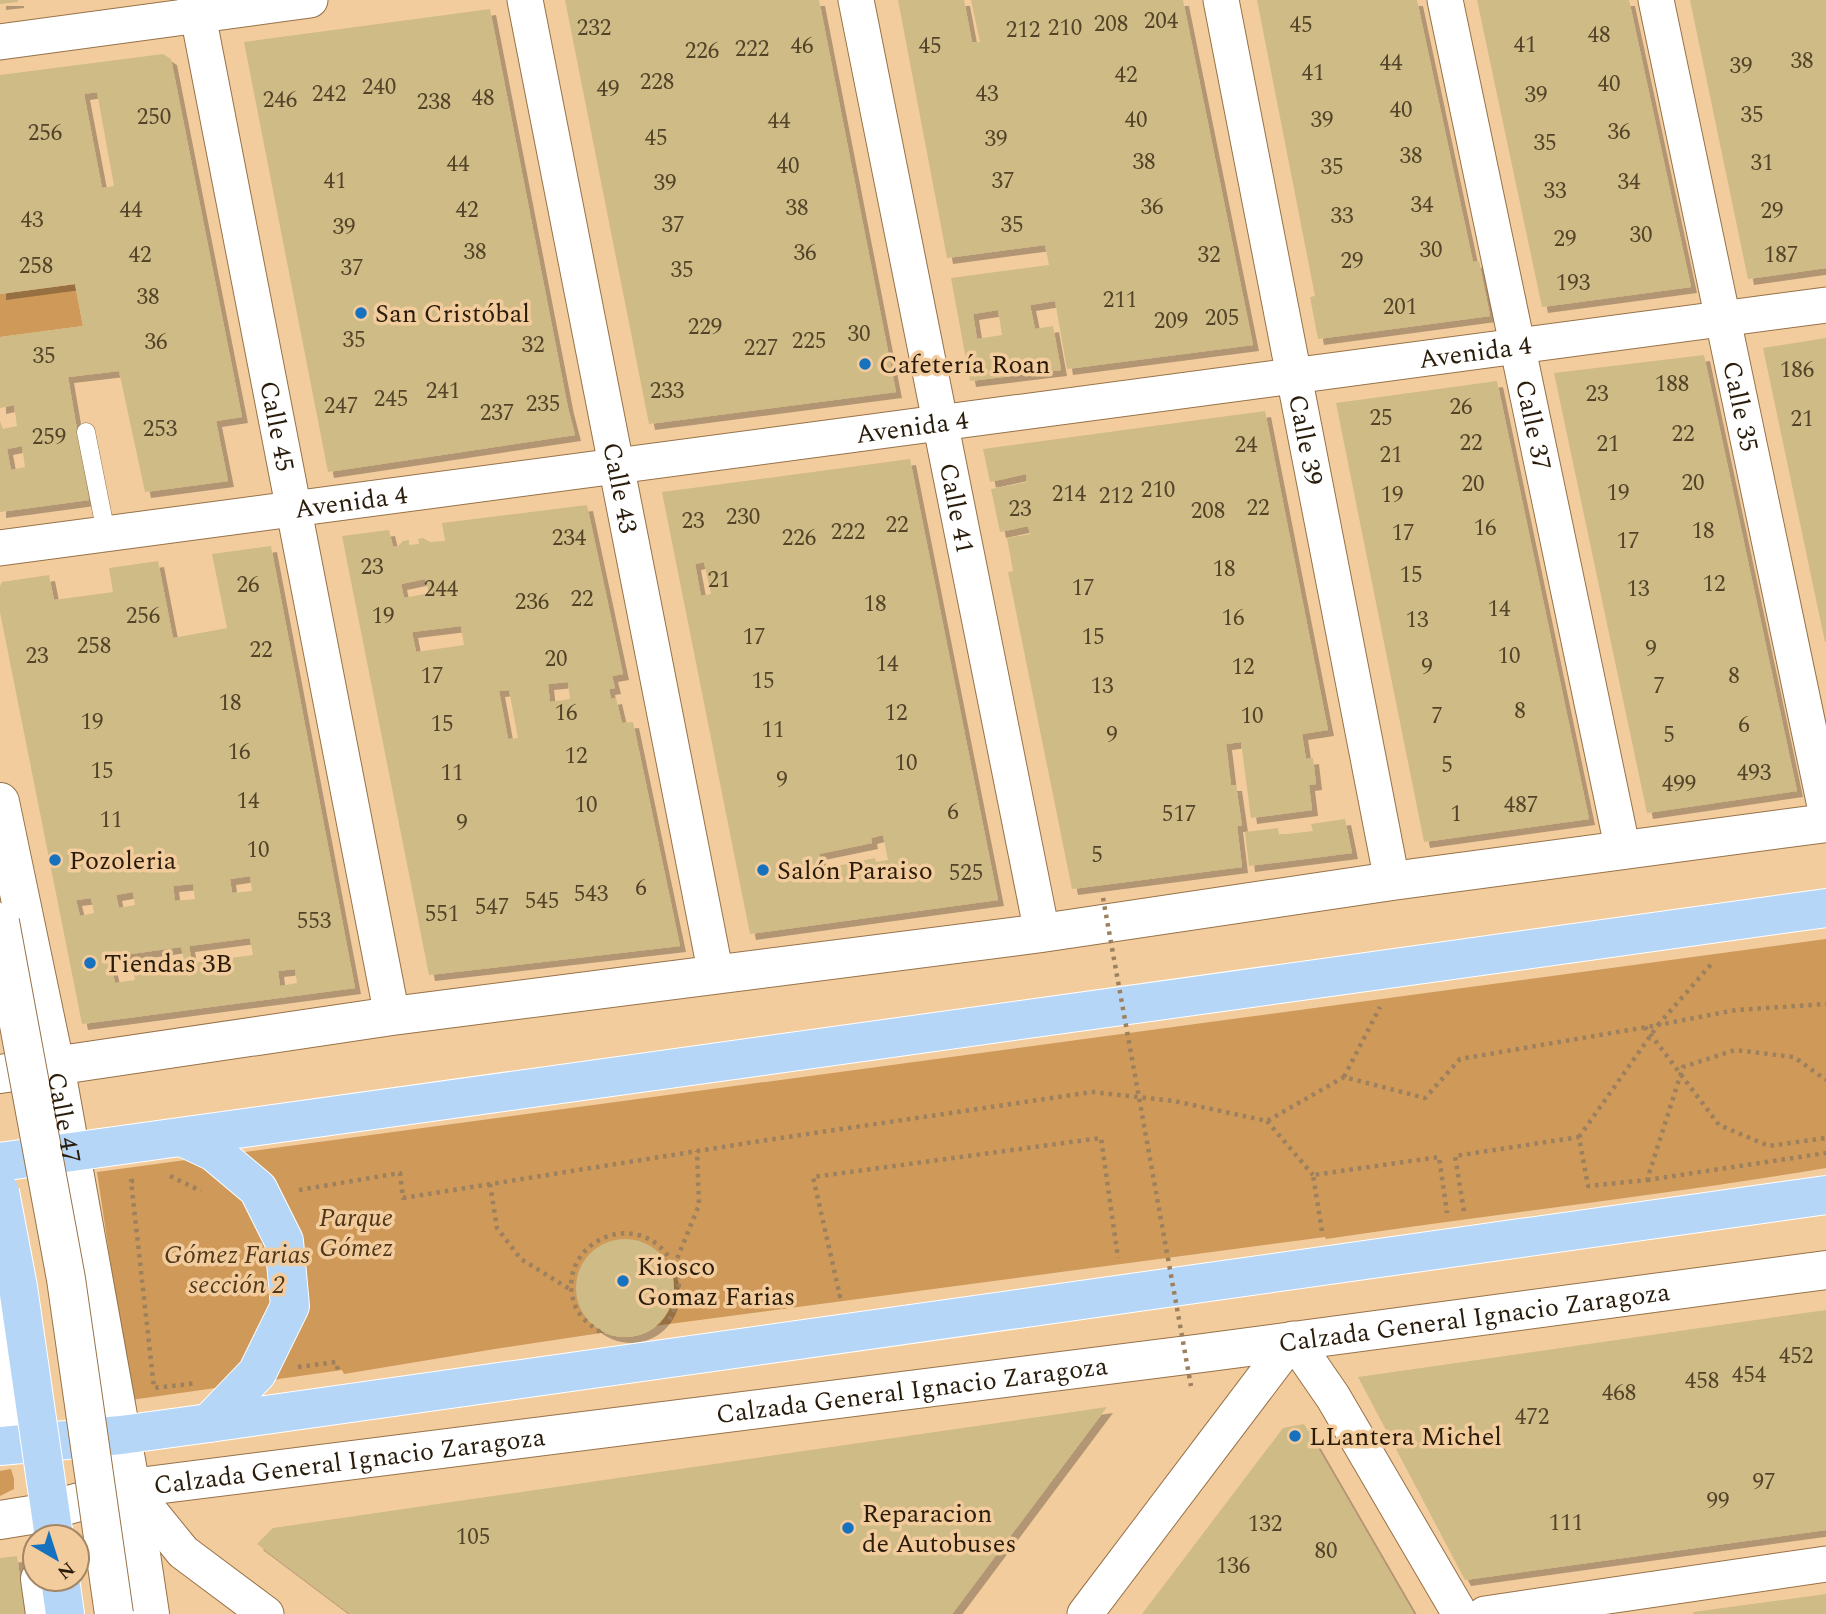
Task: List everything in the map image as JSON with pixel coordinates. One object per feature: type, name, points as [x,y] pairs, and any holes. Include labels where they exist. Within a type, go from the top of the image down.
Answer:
[{"type":"main road","name":"Calle 47","points":[[0,802],[13,923],[55,1065],[131,1488],[150,1614]]},
{"type":"main road","points":[[0,1074],[392,1016],[1042,933],[1391,881],[1826,823]]},
{"type":"main road","points":[[0,1162],[1826,908]]},
{"type":"main road","points":[[0,972],[13,960],[13,923]]},
{"type":"main road","points":[[13,923],[114,1614]]},
{"type":"main road","points":[[182,1137],[214,1152],[258,1189],[284,1241],[290,1306],[257,1373],[209,1423]]},
{"type":"main road","points":[[0,1192],[19,1287],[30,1523]]},
{"type":"main road","name":"Calzada General Ignacio Zaragoza","points":[[11,1444],[121,1435],[209,1423],[1826,1195]]},
{"type":"main road","name":"Calzada General Ignacio Zaragoza","points":[[43,1523],[131,1488],[1203,1353],[1826,1270]]},
{"type":"main road","points":[[0,1310],[11,1444],[29,1523]]},
{"type":"main road","points":[[42,1593],[46,1614]]},
{"type":"main road","points":[[62,1593],[65,1614]]},
{"type":"main road","points":[[96,1614],[124,1614]]},
{"type":"street","points":[[0,42],[197,8],[310,0]]},
{"type":"street","name":"Calle 43","points":[[525,0],[716,975]]},
{"type":"street","name":"Calle 41","points":[[856,0],[1042,933]]},
{"type":"street","name":"Calle 39","points":[[1221,0],[1391,881]]},
{"type":"street","name":"Calle 37","points":[[1445,0],[1623,851]]},
{"type":"street","name":"Calle 35","points":[[1657,0],[1826,811]]},
{"type":"street","name":"Calle 45","points":[[197,8],[392,1016]]},
{"type":"street","name":"Avenida 4","points":[[0,548],[1826,305]]},
{"type":"street","points":[[1085,1614],[1293,1339],[1333,1397],[1460,1614]]},
{"type":"street","points":[[131,1488],[183,1552],[266,1614]]},
{"type":"street","points":[[1485,1614],[1826,1564]]},
{"type":"lane","points":[[86,432],[106,534]]},
{"type":"path","points":[[1103,898],[1191,1386]]},
{"type":"path","points":[[1716,960],[1658,1025],[1579,1137],[1588,1186],[1647,1180],[1826,1153]]},
{"type":"path","points":[[1344,1077],[1425,1098],[1461,1059],[1736,1010],[1826,1004]]},
{"type":"path","points":[[1267,1121],[1344,1077],[1381,1007]]},
{"type":"path","points":[[1645,1027],[1719,1125],[1769,1146],[1826,1138]]},
{"type":"path","points":[[1647,1180],[1683,1068],[1735,1050],[1794,1057],[1826,1080]]},
{"type":"path","points":[[300,1196],[294,1191],[400,1173],[404,1198],[1092,1092],[1174,1101],[1267,1121],[1313,1175],[1322,1233]]},
{"type":"path","points":[[1313,1175],[1439,1157],[1448,1216],[1464,1214],[1455,1156],[1579,1137]]},
{"type":"path","points":[[827,1298],[840,1296],[813,1177],[964,1156],[1101,1138],[1118,1258]]},
{"type":"path","points":[[674,1266],[699,1205],[697,1151]]},
{"type":"path","points":[[170,1176],[202,1191]]},
{"type":"path","points":[[144,1180],[131,1181],[154,1388],[207,1382]]},
{"type":"path","points":[[490,1184],[497,1228],[521,1259],[571,1290]]},
{"type":"path","points":[[588,1335],[601,1333],[586,1322],[575,1307],[571,1290],[573,1273],[579,1258],[591,1245],[607,1236],[624,1233],[641,1235],[656,1244],[669,1258],[677,1273],[679,1292],[677,1307],[670,1320],[683,1318]]},
{"type":"path","points":[[1159,1253],[1173,1251]]},
{"type":"path","points":[[286,1369],[336,1362],[339,1375],[344,1374]]},
{"type":"green space","points":[[75,284],[83,326],[0,337],[0,294]]},
{"type":"green space","name":"Gómez Farias sección 2","points":[[1826,939],[1826,1168],[1326,1239],[1325,1237],[601,1333],[344,1374],[342,1370],[131,1400],[97,1172]]},
{"type":"green space","points":[[11,1469],[14,1489],[0,1496],[0,1471]]},
{"type":"building","points":[[0,0],[18,0],[18,2],[0,4]]},
{"type":"building","points":[[565,0],[819,0],[896,392],[649,424]]},
{"type":"building","points":[[898,0],[964,0],[972,42],[980,42],[971,0],[1183,0],[1253,345],[1067,369],[1055,301],[1030,305],[1035,329],[1053,326],[1061,370],[970,381],[951,278],[1049,265],[1045,245],[947,258]],"holes":[[[998,310],[1002,335],[977,339],[973,314]]]},
{"type":"building","points":[[1257,0],[1417,0],[1473,262],[1479,261],[1490,316],[1318,339],[1310,297],[1315,296]]},
{"type":"building","points":[[1477,0],[1629,0],[1691,287],[1542,307]]},
{"type":"building","points":[[1690,0],[1826,0],[1826,268],[1748,279]]},
{"type":"building","points":[[490,9],[575,435],[328,472],[244,42]]},
{"type":"building","points":[[163,54],[171,59],[242,417],[216,421],[228,481],[145,492],[119,371],[68,377],[89,500],[0,512],[0,421],[3,429],[17,426],[14,405],[0,408],[0,337],[83,326],[75,284],[0,294],[0,75]],"holes":[[[97,92],[114,186],[102,188],[84,94]],[[22,446],[25,467],[11,470],[7,449]]]},
{"type":"building","points":[[1826,338],[1826,642],[1825,642],[1763,348]]},
{"type":"building","points":[[1704,355],[1797,791],[1647,813],[1554,373]]},
{"type":"building","points":[[1497,381],[1589,819],[1424,842],[1336,403]]},
{"type":"building","points":[[1265,411],[1328,730],[1302,734],[1306,759],[1313,758],[1316,784],[1309,785],[1312,810],[1251,818],[1241,742],[1226,744],[1231,785],[1236,785],[1242,826],[1237,826],[1242,867],[1072,889],[1008,572],[1013,571],[1007,538],[1030,534],[1028,526],[1000,532],[991,489],[1027,482],[1026,474],[990,482],[983,449]]},
{"type":"building","points":[[910,459],[998,900],[750,934],[662,492]],"holes":[[[704,562],[711,594],[701,596],[695,564]],[[883,835],[888,860],[876,862],[875,858],[822,869],[819,854],[872,843],[871,838]]]},
{"type":"building","points":[[587,505],[623,674],[612,676],[615,688],[609,689],[611,699],[616,698],[622,723],[633,722],[680,946],[429,975],[342,536],[389,530],[393,547],[409,540],[409,545],[419,544],[418,539],[423,538],[430,542],[445,541],[442,523]],"holes":[[[425,579],[429,593],[404,598],[401,584]],[[461,626],[464,645],[416,652],[412,632]],[[568,682],[570,699],[550,702],[548,684]],[[509,690],[518,738],[508,739],[499,691]]]},
{"type":"building","points":[[271,546],[355,988],[82,1024],[0,612],[0,586],[2,582],[49,575],[54,600],[113,592],[109,568],[158,561],[173,638],[227,628],[212,554]],"holes":[[[250,876],[252,891],[232,893],[230,879]],[[193,884],[195,899],[175,901],[173,886]],[[133,892],[135,905],[119,908],[116,895]],[[91,898],[94,913],[80,916],[76,900]],[[250,938],[253,955],[192,963],[189,946]],[[181,947],[185,964],[133,971],[135,980],[115,983],[109,957]],[[295,969],[297,983],[280,986],[278,971]]]},
{"type":"building","points":[[1345,819],[1352,853],[1249,866],[1245,832],[1278,828],[1279,835],[1313,831],[1311,824]]},
{"type":"building","points":[[625,1239],[644,1242],[660,1253],[671,1269],[674,1288],[671,1307],[660,1323],[644,1334],[625,1337],[606,1334],[590,1323],[579,1307],[576,1288],[579,1269],[590,1253],[606,1242]]},
{"type":"building","points":[[1826,1310],[1826,1530],[1465,1580],[1358,1377]]},
{"type":"building","points":[[1107,1407],[952,1614],[350,1614],[257,1544],[273,1528]]},
{"type":"building","points":[[1304,1424],[1414,1614],[1142,1614],[1283,1428]]},
{"type":"building","points":[[17,1556],[25,1614],[0,1614],[0,1558]]},
{"type":"building","points":[[1826,1594],[1826,1614],[1693,1614],[1693,1612]]},
{"type":"place","name":"San Cristóbal","points":[[361,313]]},
{"type":"place","name":"Cafetería Roan","points":[[865,364]]},
{"type":"place","name":"Pozoleria","points":[[55,860]]},
{"type":"place","name":"Salón Paraiso","points":[[763,870]]},
{"type":"place","name":"Tiendas 3B","points":[[90,963]]},
{"type":"place","name":"Kiosco Gomaz Farias","points":[[623,1281]]},
{"type":"place","name":"LLantera Michel","points":[[1295,1436]]},
{"type":"place","name":"Reparacion de Autobuses","points":[[848,1528]]},
{"type":"park label","name":"Parque Gómez","points":[[356,1232]]}]
